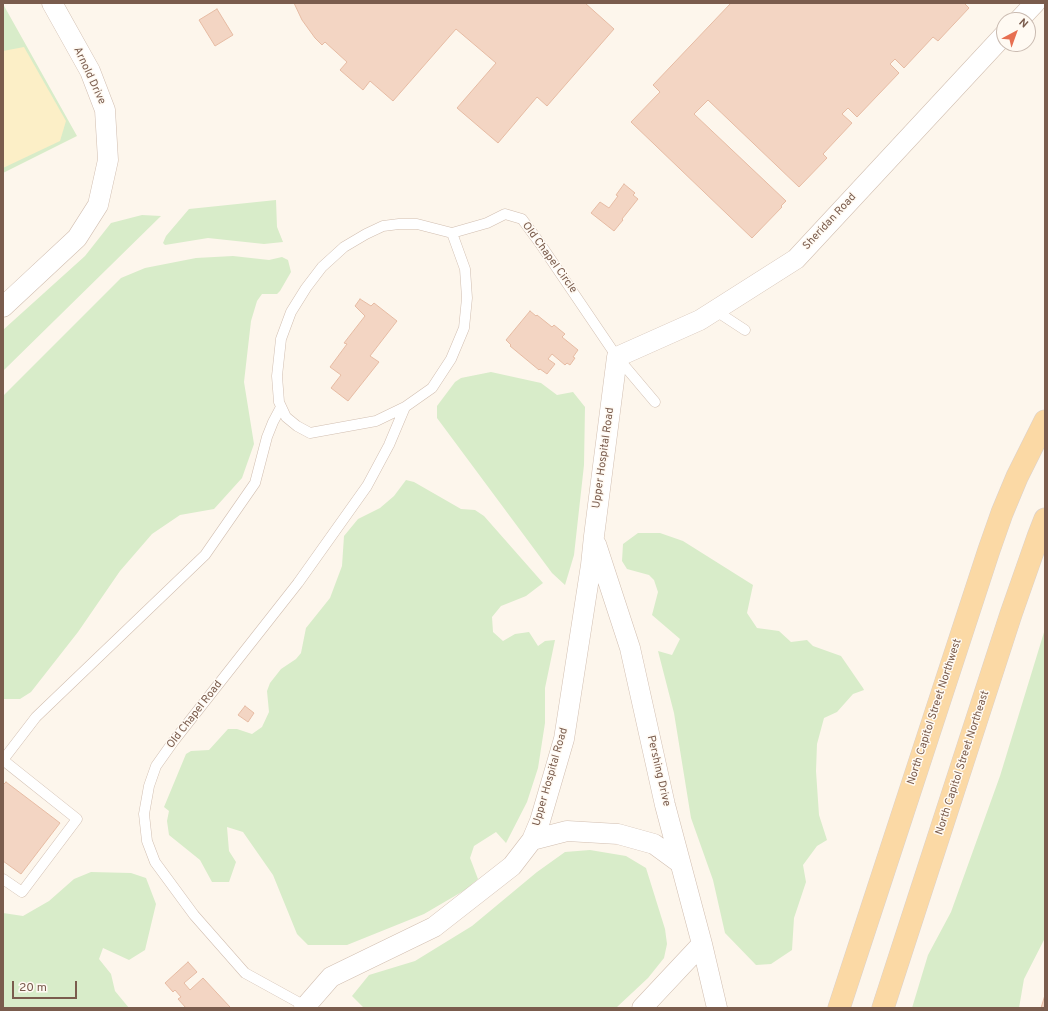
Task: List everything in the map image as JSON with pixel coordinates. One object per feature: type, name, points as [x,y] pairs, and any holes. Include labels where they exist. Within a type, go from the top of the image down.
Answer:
[{"type":"main road","name":"North Capitol Street Northwest","points":[[839,1008],[986,556],[1017,478],[1045,421]]},
{"type":"main road","name":"North Capitol Street Northeast","points":[[883,1008],[1009,622],[1045,519]]},
{"type":"street","name":"Arnold Drive","points":[[3,307],[76,238],[98,205],[108,160],[105,110],[90,71],[52,3]]},
{"type":"street","points":[[1026,12],[1034,3]]},
{"type":"street","name":"Sheridan Road","points":[[617,357],[700,320],[796,259],[996,44]]},
{"type":"street","name":"Upper Hospital Road","points":[[305,1007],[331,977],[434,928],[512,866],[532,840],[540,821],[564,739],[591,565],[617,357]]},
{"type":"street","name":"Pershing Drive","points":[[594,536],[630,648],[665,805],[702,944],[717,1008]]},
{"type":"street","points":[[532,840],[567,831],[618,834],[654,844],[680,862]]},
{"type":"street","points":[[642,1008],[702,944]]},
{"type":"lane","name":"Old Chapel Circle","points":[[452,233],[487,223],[506,214],[522,220],[539,242],[617,357],[655,402]]},
{"type":"lane","points":[[417,224],[452,233],[465,269],[468,298],[464,328],[452,359],[432,388],[405,407],[376,421],[310,433],[297,426],[286,417],[279,402],[277,376],[281,339],[291,312],[306,288],[322,267],[344,247],[383,226],[417,224]]},
{"type":"lane","points":[[716,310],[745,330]]},
{"type":"lane","points":[[3,879],[22,892],[77,819],[3,760],[36,717],[205,555],[255,483],[267,437],[281,407]]},
{"type":"lane","name":"Old Chapel Road","points":[[305,1007],[245,973],[194,914],[155,862],[146,841],[144,814],[149,786],[156,766],[173,742],[298,583],[362,492],[389,445],[405,407]]},
{"type":"green space","points":[[3,4],[77,136],[3,173]]},
{"type":"green space","points":[[276,200],[277,227],[283,242],[264,244],[208,238],[165,245],[163,243],[166,236],[189,209]]},
{"type":"green space","points":[[142,215],[161,216],[3,371],[3,330],[85,256],[111,223]]},
{"type":"green space","points":[[233,256],[269,260],[282,257],[288,260],[291,272],[277,294],[262,294],[257,301],[251,321],[244,382],[254,444],[242,478],[214,509],[180,515],[152,534],[120,571],[78,632],[31,692],[20,699],[3,699],[3,396],[121,278],[145,268],[196,258]]},
{"type":"green space","points":[[491,372],[541,383],[557,395],[573,392],[585,407],[584,465],[574,555],[565,585],[552,573],[437,418],[437,406],[455,382],[461,378]]},
{"type":"green space","points":[[406,480],[414,482],[461,509],[475,510],[484,516],[543,583],[526,596],[501,606],[492,617],[493,632],[503,641],[515,634],[529,632],[538,646],[545,641],[555,640],[545,688],[545,723],[538,768],[527,802],[506,843],[496,832],[474,846],[470,858],[478,879],[465,890],[424,914],[347,945],[308,945],[297,934],[273,875],[243,832],[227,827],[229,851],[236,862],[229,882],[212,882],[200,860],[169,835],[167,821],[169,811],[164,807],[186,754],[191,751],[209,750],[228,729],[237,729],[252,734],[262,727],[269,712],[267,691],[270,683],[281,669],[296,659],[301,653],[306,628],[330,598],[342,566],[344,536],[358,519],[380,508],[394,496]]},
{"type":"green space","points":[[638,533],[660,533],[683,541],[753,585],[747,613],[757,628],[779,631],[791,642],[807,640],[813,646],[841,656],[864,690],[853,694],[837,712],[824,718],[817,744],[816,771],[819,815],[827,840],[817,846],[803,865],[806,882],[794,918],[792,950],[771,964],[756,965],[725,933],[713,880],[691,818],[674,713],[658,651],[672,655],[680,639],[652,615],[658,592],[654,580],[649,575],[627,569],[622,561],[623,544]]},
{"type":"green space","points":[[1045,629],[1045,938],[1024,979],[1019,1008],[912,1008],[928,955],[951,912],[1000,776]]},
{"type":"green space","points":[[590,850],[626,856],[646,868],[665,929],[667,944],[664,958],[648,978],[617,1007],[364,1008],[352,996],[369,975],[415,961],[472,926],[537,872],[565,852]]},
{"type":"green space","points":[[91,872],[131,873],[146,878],[156,904],[145,950],[129,960],[103,948],[99,959],[111,974],[115,991],[129,1008],[3,1008],[3,913],[23,916],[49,901],[74,879]]},
{"type":"sand","points":[[24,47],[66,121],[60,141],[3,168],[3,51]]},
{"type":"building","points":[[294,3],[585,3],[614,29],[547,106],[537,97],[498,143],[457,108],[496,63],[456,29],[393,101],[370,81],[363,90],[340,70],[347,62],[325,42],[322,45],[315,38],[302,20]]},
{"type":"building","points":[[731,3],[964,3],[969,8],[938,41],[933,37],[904,68],[895,59],[890,64],[899,73],[857,117],[848,108],[842,114],[852,123],[823,154],[827,158],[799,187],[708,100],[694,114],[786,201],[752,238],[631,122],[660,92],[653,85]]},
{"type":"building","points":[[217,9],[233,35],[215,46],[199,20]]},
{"type":"building","points":[[624,184],[635,193],[633,195],[638,199],[614,231],[591,213],[600,202],[609,208],[618,196],[616,195]]},
{"type":"building","points":[[360,299],[371,306],[374,303],[397,321],[370,356],[379,362],[348,401],[331,388],[341,375],[330,367],[347,344],[344,343],[365,316],[355,306]]},
{"type":"building","points":[[530,311],[552,327],[554,325],[565,334],[562,337],[578,350],[570,365],[567,363],[565,365],[552,354],[548,359],[555,364],[547,374],[540,369],[539,370],[510,346],[511,345],[506,340]]},
{"type":"building","points":[[245,706],[254,713],[248,722],[238,715]]},
{"type":"building","points":[[6,782],[60,823],[21,874],[3,861],[3,785]]},
{"type":"building","points":[[188,962],[197,972],[184,983],[190,990],[203,978],[230,1007],[229,1008],[186,1008],[178,999],[181,997],[175,990],[173,992],[165,983]]},
{"type":"building","points":[[1045,995],[1045,1008],[1041,1008]]}]
